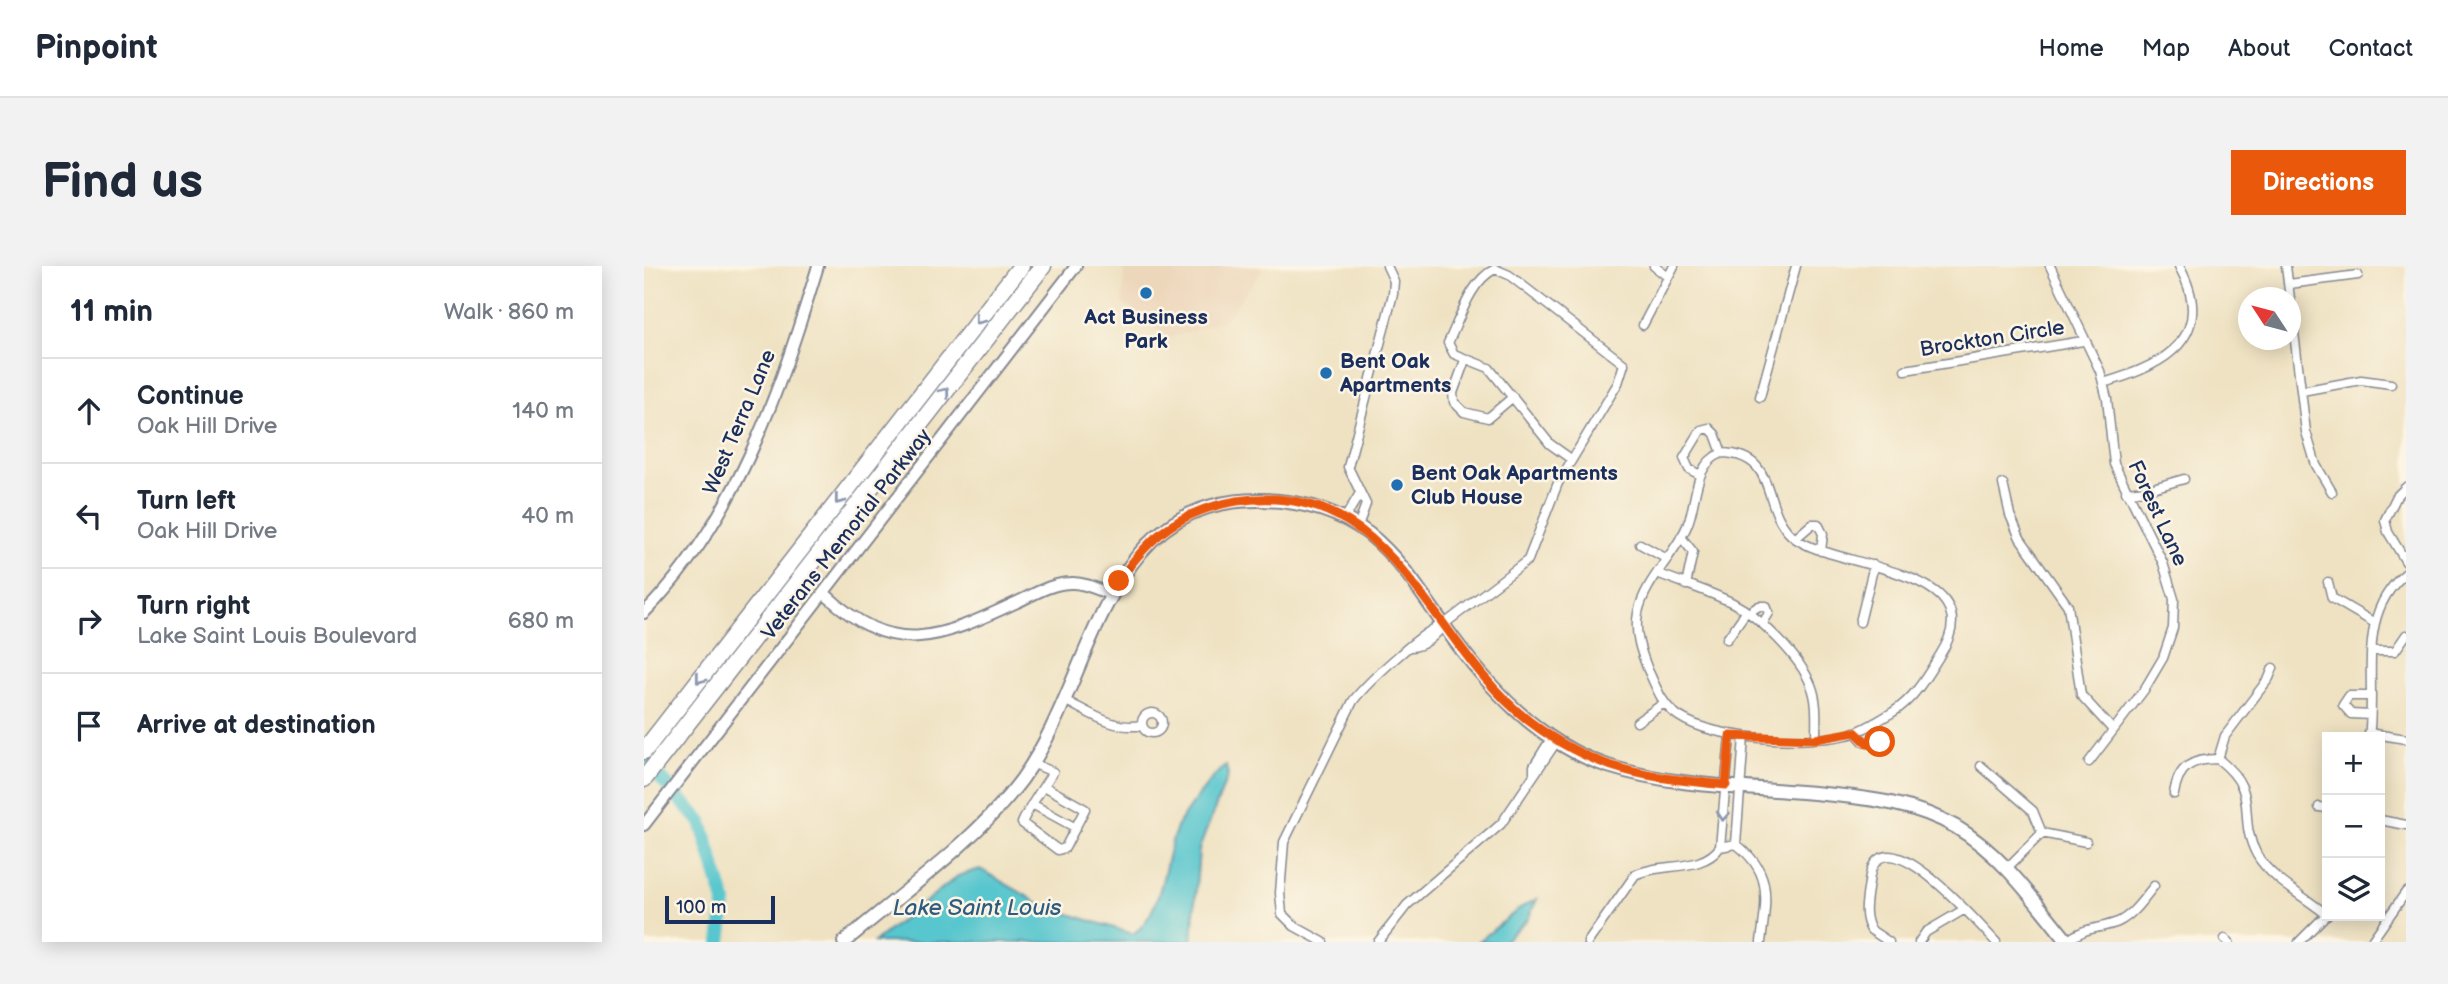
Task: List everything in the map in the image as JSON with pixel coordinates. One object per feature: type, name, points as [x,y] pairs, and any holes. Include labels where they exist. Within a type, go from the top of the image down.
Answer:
[{"type":"highway","points":[[644,751],[1021,266]]},
{"type":"highway","points":[[644,779],[1043,266]]},
{"type":"main road","points":[[844,942],[1000,806],[1032,763],[1112,595],[1150,540],[1177,520],[1206,507],[1247,500],[1294,502],[1345,518],[1358,526],[1400,564],[1443,625],[1504,701],[1583,756],[1630,773],[1870,799],[1925,813],[1954,826],[2007,868],[2067,942]]},
{"type":"street","name":"West Terra Lane","points":[[644,613],[702,541],[739,479],[764,423],[818,266]]},
{"type":"street","name":"Veterans Memorial Parkway","points":[[646,822],[825,594],[1076,266]]},
{"type":"street","points":[[1358,526],[1366,504],[1349,467],[1393,294],[1394,281],[1387,266]]},
{"type":"street","points":[[1654,266],[1668,277]]},
{"type":"street","points":[[1643,325],[1674,266]]},
{"type":"street","points":[[1760,397],[1796,266]]},
{"type":"street","name":"Forest Lane","points":[[2050,266],[2103,383],[2115,464],[2170,580],[2174,599],[2173,618],[2163,658],[2144,690],[2089,762]]},
{"type":"street","points":[[2103,383],[2151,368],[2161,362],[2178,344],[2189,326],[2194,304],[2190,286],[2179,266]]},
{"type":"street","points":[[2286,266],[2306,432],[2312,454],[2332,492]]},
{"type":"street","points":[[1323,942],[1294,926],[1282,914],[1280,893],[1284,842],[1353,701],[1363,687],[1434,626],[1443,625],[1528,560],[1546,509],[1571,459],[1618,383],[1624,364],[1509,275],[1495,270],[1484,274],[1448,343],[1454,354],[1489,368],[1550,444],[1571,459]]},
{"type":"street","points":[[2289,284],[2358,275]]},
{"type":"street","name":"Brockton Circle","points":[[1905,370],[2083,341]]},
{"type":"street","points":[[1465,360],[1453,393],[1454,402],[1464,412],[1488,418],[1513,397]]},
{"type":"street","points":[[2302,391],[2361,380],[2391,384]]},
{"type":"street","points":[[1700,475],[1689,469],[1684,458],[1701,430],[1709,428],[1715,434],[1722,453]]},
{"type":"street","points":[[1722,453],[1737,454],[1762,471],[1778,516],[1796,538],[1821,551],[1898,571],[1922,583],[1942,600],[1953,619],[1949,641],[1917,691],[1898,709],[1855,732],[1816,739],[1730,736],[1692,724],[1664,703],[1642,655],[1637,633],[1638,613],[1657,573],[1688,524],[1700,475],[1707,463],[1722,453]]},
{"type":"street","points":[[2126,492],[2146,490],[2184,479]]},
{"type":"street","points":[[2003,484],[2010,515],[2020,538],[2068,606],[2081,695],[2113,730]]},
{"type":"street","points":[[2406,487],[2397,496],[2385,520],[2388,532],[2406,562]]},
{"type":"street","points":[[1345,518],[1360,493]]},
{"type":"street","points":[[1796,538],[1812,524],[1818,524],[1823,534],[1821,551]]},
{"type":"street","points":[[1681,537],[1693,552],[1686,585]]},
{"type":"street","points":[[1640,544],[1667,559]]},
{"type":"street","points":[[1860,622],[1874,565]]},
{"type":"street","points":[[1657,573],[1747,612],[1763,624],[1800,666],[1811,684],[1817,708],[1816,739]]},
{"type":"street","points":[[2403,575],[2406,586]]},
{"type":"street","points":[[2369,732],[2373,622],[2382,598],[2403,575]]},
{"type":"street","points":[[2328,582],[2332,598],[2373,622]]},
{"type":"street","points":[[825,594],[842,610],[878,632],[906,639],[941,634],[1053,585],[1082,584],[1112,595]]},
{"type":"street","points":[[1727,639],[1747,612],[1759,606],[1766,606],[1769,613],[1763,624]]},
{"type":"street","points":[[2371,651],[2395,651],[2406,635]]},
{"type":"street","points":[[2218,759],[2225,736],[2269,678],[2273,668]]},
{"type":"street","points":[[2370,715],[2351,714],[2343,705],[2349,696],[2371,696]]},
{"type":"street","points":[[1064,700],[1116,726],[1128,728],[1142,724]]},
{"type":"street","points":[[1637,722],[1664,703]]},
{"type":"street","points":[[1855,732],[1868,744],[1877,744],[1880,737],[1874,723]]},
{"type":"street","points":[[1720,847],[1730,736]]},
{"type":"street","points":[[1744,737],[1736,844],[1759,868],[1765,882],[1761,942]]},
{"type":"street","points":[[2385,737],[2406,739]]},
{"type":"street","points":[[1378,942],[1407,905],[1501,824],[1534,774],[1534,766],[1555,739]]},
{"type":"street","points":[[2175,794],[2178,776],[2189,764],[2200,759],[2218,759],[2237,774],[2244,788],[2249,831],[2257,854],[2265,866],[2322,910]]},
{"type":"street","points":[[1032,763],[1053,772],[1032,804],[1022,823],[1058,850],[1065,849],[1085,809],[1044,786]]},
{"type":"street","points":[[1981,766],[2033,811],[2042,833]]},
{"type":"street","points":[[1032,804],[1076,828]]},
{"type":"street","points":[[2385,821],[2406,825]]},
{"type":"street","points":[[2042,833],[2086,842]]},
{"type":"street","points":[[2007,868],[2042,833]]},
{"type":"street","points":[[1588,942],[1635,875],[1647,869],[1704,860],[1720,847],[1736,844]]},
{"type":"street","points":[[1889,942],[1871,930],[1865,911],[1870,873],[1882,859],[1901,858],[1948,890],[1996,942]]},
{"type":"street","points":[[2067,942],[2081,930],[2124,918],[2154,886]]},
{"type":"street","points":[[2371,942],[2406,892]]},
{"type":"street","points":[[1919,942],[1926,932],[1965,909]]},
{"type":"street","points":[[2299,942],[2322,919]]},
{"type":"shaded area","points":[[1125,266],[1257,266],[1263,270],[1224,321],[1169,338],[1122,302]]},
{"type":"water","name":"Lake Saint Louis","points":[[1226,766],[1228,775],[1199,849],[1192,942],[874,942],[958,876],[980,869],[1044,906],[1133,934],[1143,925],[1156,902],[1174,835],[1180,823],[1211,780]]},
{"type":"water","points":[[1537,899],[1528,919],[1503,942],[1478,942],[1520,908]]},
{"type":"waterway","points":[[644,760],[701,822],[725,902],[720,942]]},
{"type":"place","name":"Act Business Park","points":[[1146,293]]},
{"type":"place","name":"Bent Oak Apartments","points":[[1326,373]]},
{"type":"place","name":"Bent Oak Apartments Club House","points":[[1397,485]]},
{"type":"route","points":[[1119,581],[1150,540],[1193,512],[1247,500],[1294,502],[1345,518],[1371,536],[1400,564],[1462,652],[1504,701],[1552,737],[1604,765],[1664,779],[1726,785],[1730,736],[1816,739],[1855,732],[1868,744],[1880,742]]}]
